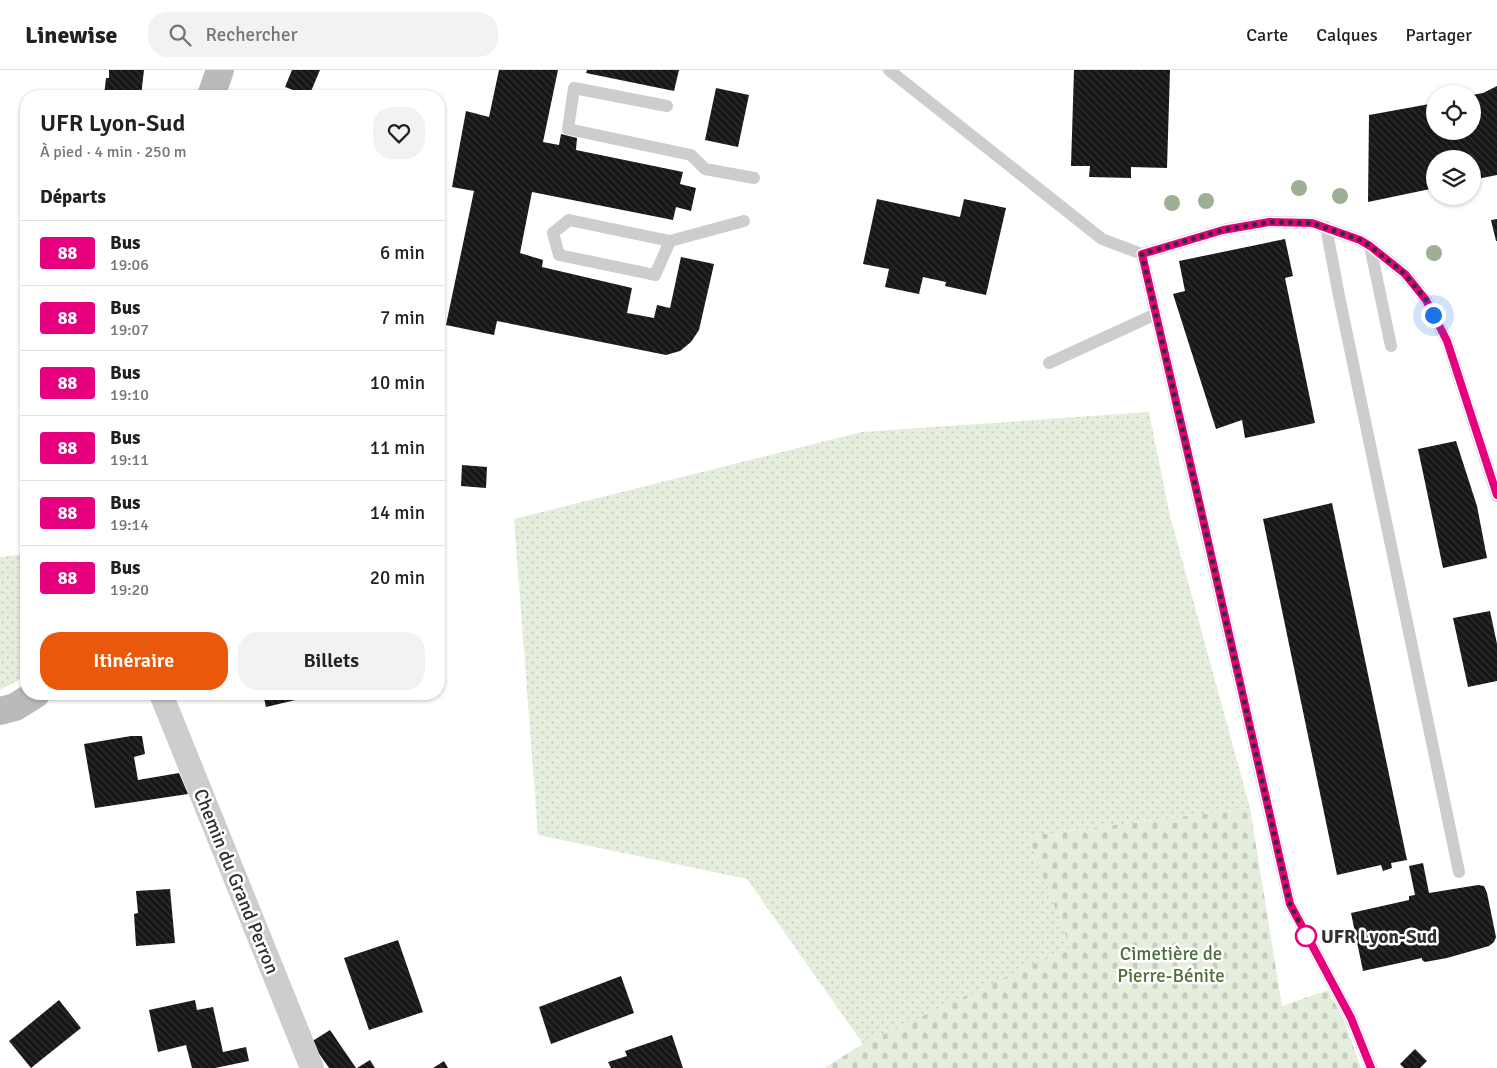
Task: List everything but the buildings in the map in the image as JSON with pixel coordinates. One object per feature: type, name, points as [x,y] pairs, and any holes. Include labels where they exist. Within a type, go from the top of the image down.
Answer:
[{"type":"street","points":[[213,90],[220,70]]},
{"type":"street","points":[[0,711],[15,707],[26,700]]},
{"type":"street","name":"Chemin du Grand Perron","points":[[164,700],[312,1068]]},
{"type":"lane","points":[[889,70],[1102,239],[1142,254],[1223,230],[1269,222],[1312,223],[1360,240],[1370,246],[1405,274],[1426,300],[1447,341],[1497,496]]},
{"type":"lane","points":[[668,106],[574,88],[568,129],[691,155],[705,169],[754,178]]},
{"type":"lane","points":[[670,241],[655,276],[559,255],[553,233],[569,220],[670,241],[744,221]]},
{"type":"lane","points":[[1326,227],[1459,872]]},
{"type":"lane","points":[[1370,246],[1391,346]]},
{"type":"lane","points":[[1142,254],[1290,904],[1351,1018],[1371,1068]]},
{"type":"lane","points":[[1049,363],[1156,314]]},
{"type":"green space","points":[[1149,412],[1170,516],[1250,808],[1028,836],[1070,947],[863,1044],[747,879],[538,835],[514,519],[862,432]]},
{"type":"green space","points":[[20,555],[20,679],[0,690],[0,557]]},
{"type":"green space","name":"Cimetière de Pierre-Bénite","points":[[1250,808],[1282,1006],[1328,990],[1344,1020],[1361,1068],[824,1068],[863,1044],[1027,836]]},
{"type":"bus line","name":"88","points":[[1371,1068],[1351,1018],[1290,904],[1142,254],[1223,230],[1269,222],[1312,223],[1360,240],[1370,246],[1405,274],[1426,300],[1447,341],[1497,495]]},
{"type":"place","name":"UFR Lyon-Sud","points":[[1306,936]]},
{"type":"route","points":[[1306,936],[1290,904],[1142,254],[1223,230],[1269,222],[1312,223],[1360,240],[1370,246],[1405,274],[1426,300],[1433,315]]}]
